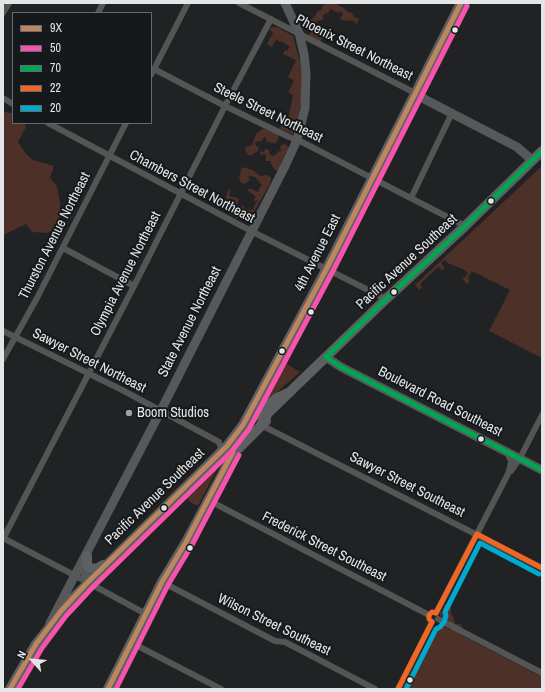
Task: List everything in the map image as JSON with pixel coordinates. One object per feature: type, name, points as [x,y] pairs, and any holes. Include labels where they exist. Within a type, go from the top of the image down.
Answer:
[{"type":"main road","name":"4th Avenue East","points":[[243,425],[327,268],[461,3]]},
{"type":"main road","name":"Pacific Avenue Southeast","points":[[228,460],[261,425],[265,416],[542,151]]},
{"type":"main road","name":"Pacific Avenue Southeast","points":[[46,631],[61,611],[87,583],[222,451],[243,425],[277,398],[290,392]]},
{"type":"main road","points":[[108,689],[162,582],[186,542],[241,437],[243,425]]},
{"type":"main road","points":[[208,500],[224,459],[222,451]]},
{"type":"main road","points":[[87,556],[88,566],[92,569],[96,569],[116,555]]},
{"type":"main road","name":"State Avenue Northeast","points":[[10,689],[46,631]]},
{"type":"street","points":[[3,13],[9,3]]},
{"type":"street","points":[[98,12],[103,3]]},
{"type":"street","points":[[152,73],[188,3]]},
{"type":"street","name":"Phoenix Street Northeast","points":[[239,3],[415,93]]},
{"type":"street","name":"State Avenue Northeast","points":[[87,556],[106,515],[252,231],[297,140],[302,123],[307,90],[305,64],[299,33],[284,3]]},
{"type":"street","name":"Olympia Avenue Northeast","points":[[3,538],[89,374],[225,106],[271,20]]},
{"type":"street","name":"Steele Street Northeast","points":[[154,69],[465,226]]},
{"type":"street","points":[[415,93],[517,147],[532,160]]},
{"type":"street","points":[[3,98],[12,103]]},
{"type":"street","points":[[411,198],[452,113]]},
{"type":"street","name":"Chambers Street Northeast","points":[[50,124],[252,231],[386,299]]},
{"type":"street","name":"Thurston Avenue Northeast","points":[[3,359],[63,248],[125,124]]},
{"type":"street","points":[[63,248],[134,286]]},
{"type":"street","name":"Sawyer Street Northeast","points":[[3,331],[219,442],[222,451]]},
{"type":"street","name":"Boulevard Road Southeast","points":[[326,358],[542,470]]},
{"type":"street","points":[[508,474],[520,458],[542,415]]},
{"type":"street","name":"Sawyer Street Southeast","points":[[261,425],[542,568]]},
{"type":"street","points":[[436,613],[508,474],[510,460],[505,450]]},
{"type":"street","name":"Frederick Street Southeast","points":[[208,500],[429,615]]},
{"type":"street","name":"State Avenue Northeast","points":[[46,631],[106,515]]},
{"type":"street","points":[[3,538],[146,614]]},
{"type":"street","points":[[87,556],[84,566],[87,583]]},
{"type":"street","name":"Wilson Street Southeast","points":[[162,582],[275,641],[285,642],[375,689]]},
{"type":"street","points":[[432,622],[429,619],[429,615],[432,612],[436,613]]},
{"type":"street","points":[[436,613],[439,616],[438,619]]},
{"type":"street","points":[[398,689],[432,622],[436,622],[438,619]]},
{"type":"street","points":[[438,619],[542,673]]},
{"type":"street","points":[[132,643],[209,686],[221,689]]},
{"type":"shaded area","points":[[326,3],[334,3],[352,13],[354,17],[359,19],[356,24],[354,21],[341,20],[340,18],[343,15],[342,11],[339,13],[330,9],[328,13],[323,15],[323,19],[320,21],[318,20],[316,24],[314,24],[318,30],[322,30],[324,33],[323,38],[320,42],[309,41],[310,28],[312,24],[311,20]]},
{"type":"shaded area","points":[[277,27],[293,36],[300,62],[302,77],[301,103],[295,131],[292,134],[279,129],[283,121],[289,115],[293,95],[288,92],[294,81],[288,77],[296,60],[283,54],[285,50],[287,51],[290,47],[284,43],[276,40],[272,47],[267,44],[273,33],[269,29]]},
{"type":"shaded area","points":[[3,112],[12,113],[12,124],[25,124],[26,127],[18,142],[26,154],[33,160],[54,166],[50,178],[57,186],[60,203],[60,216],[54,230],[47,233],[32,232],[26,224],[3,235]]},
{"type":"shaded area","points":[[262,129],[269,129],[279,134],[278,139],[276,143],[267,142],[265,136],[261,142],[255,142],[256,146],[259,147],[258,151],[250,156],[245,150],[246,147],[252,145],[256,134]]},
{"type":"shaded area","points":[[285,144],[289,151],[285,153],[288,155],[286,160],[282,161],[280,170],[278,168],[278,170],[275,170],[271,164],[271,161],[266,161],[266,155],[261,155],[260,151],[264,152],[265,149],[267,149],[269,150],[270,155],[274,156],[281,151],[281,145]]},
{"type":"shaded area","points":[[542,166],[542,358],[489,331],[510,290],[472,271],[468,277],[468,280],[470,281],[467,284],[462,278],[468,273],[461,268],[447,263],[445,260],[441,263],[445,268],[442,270],[438,267],[420,284],[422,287],[419,290],[415,285]]},
{"type":"shaded area","points":[[242,167],[253,170],[260,176],[270,176],[271,179],[270,184],[253,213],[253,217],[247,221],[245,219],[243,220],[236,218],[232,214],[230,215],[228,210],[223,210],[221,208],[222,204],[226,201],[229,189],[231,189],[229,196],[238,198],[239,200],[237,204],[238,207],[242,206],[250,210],[253,209],[257,202],[257,200],[255,202],[254,198],[256,197],[247,190],[251,189],[258,192],[262,185],[255,177],[250,176],[248,177],[250,179],[248,182],[244,184],[241,183],[239,177]]},
{"type":"shaded area","points":[[287,364],[300,372],[268,398],[283,366]]},
{"type":"shaded area","points":[[216,466],[218,467],[198,506],[191,503],[187,498],[188,494]]},
{"type":"shaded area","points":[[445,604],[451,607],[451,614],[455,624],[460,624],[462,626],[461,635],[542,677],[542,689],[402,689],[434,627],[440,624],[451,630],[450,627],[453,624],[440,618],[442,617],[440,616],[440,612],[443,611]]},
{"type":"transit line","name":"9X","points":[[10,689],[36,644],[61,611],[87,583],[227,446],[243,425],[327,268],[461,3]]},
{"type":"transit line","name":"50","points":[[18,689],[42,648],[66,616],[92,588],[232,451],[249,429],[333,271],[467,6]]},
{"type":"transit line","name":"70","points":[[542,151],[326,357],[341,367],[542,470]]},
{"type":"transit line","name":"9X","points":[[108,689],[162,582],[186,542],[233,452]]},
{"type":"transit line","name":"50","points":[[116,689],[168,585],[192,545],[239,455]]},
{"type":"transit line","name":"22","points":[[398,689],[432,622],[429,619],[429,615],[432,612],[436,613],[477,534],[542,568]]},
{"type":"transit line","name":"20","points":[[406,689],[436,629],[444,622],[446,616],[445,612],[480,543],[539,574]]},
{"type":"place","name":"Boom Studios","points":[[129,413]]}]
